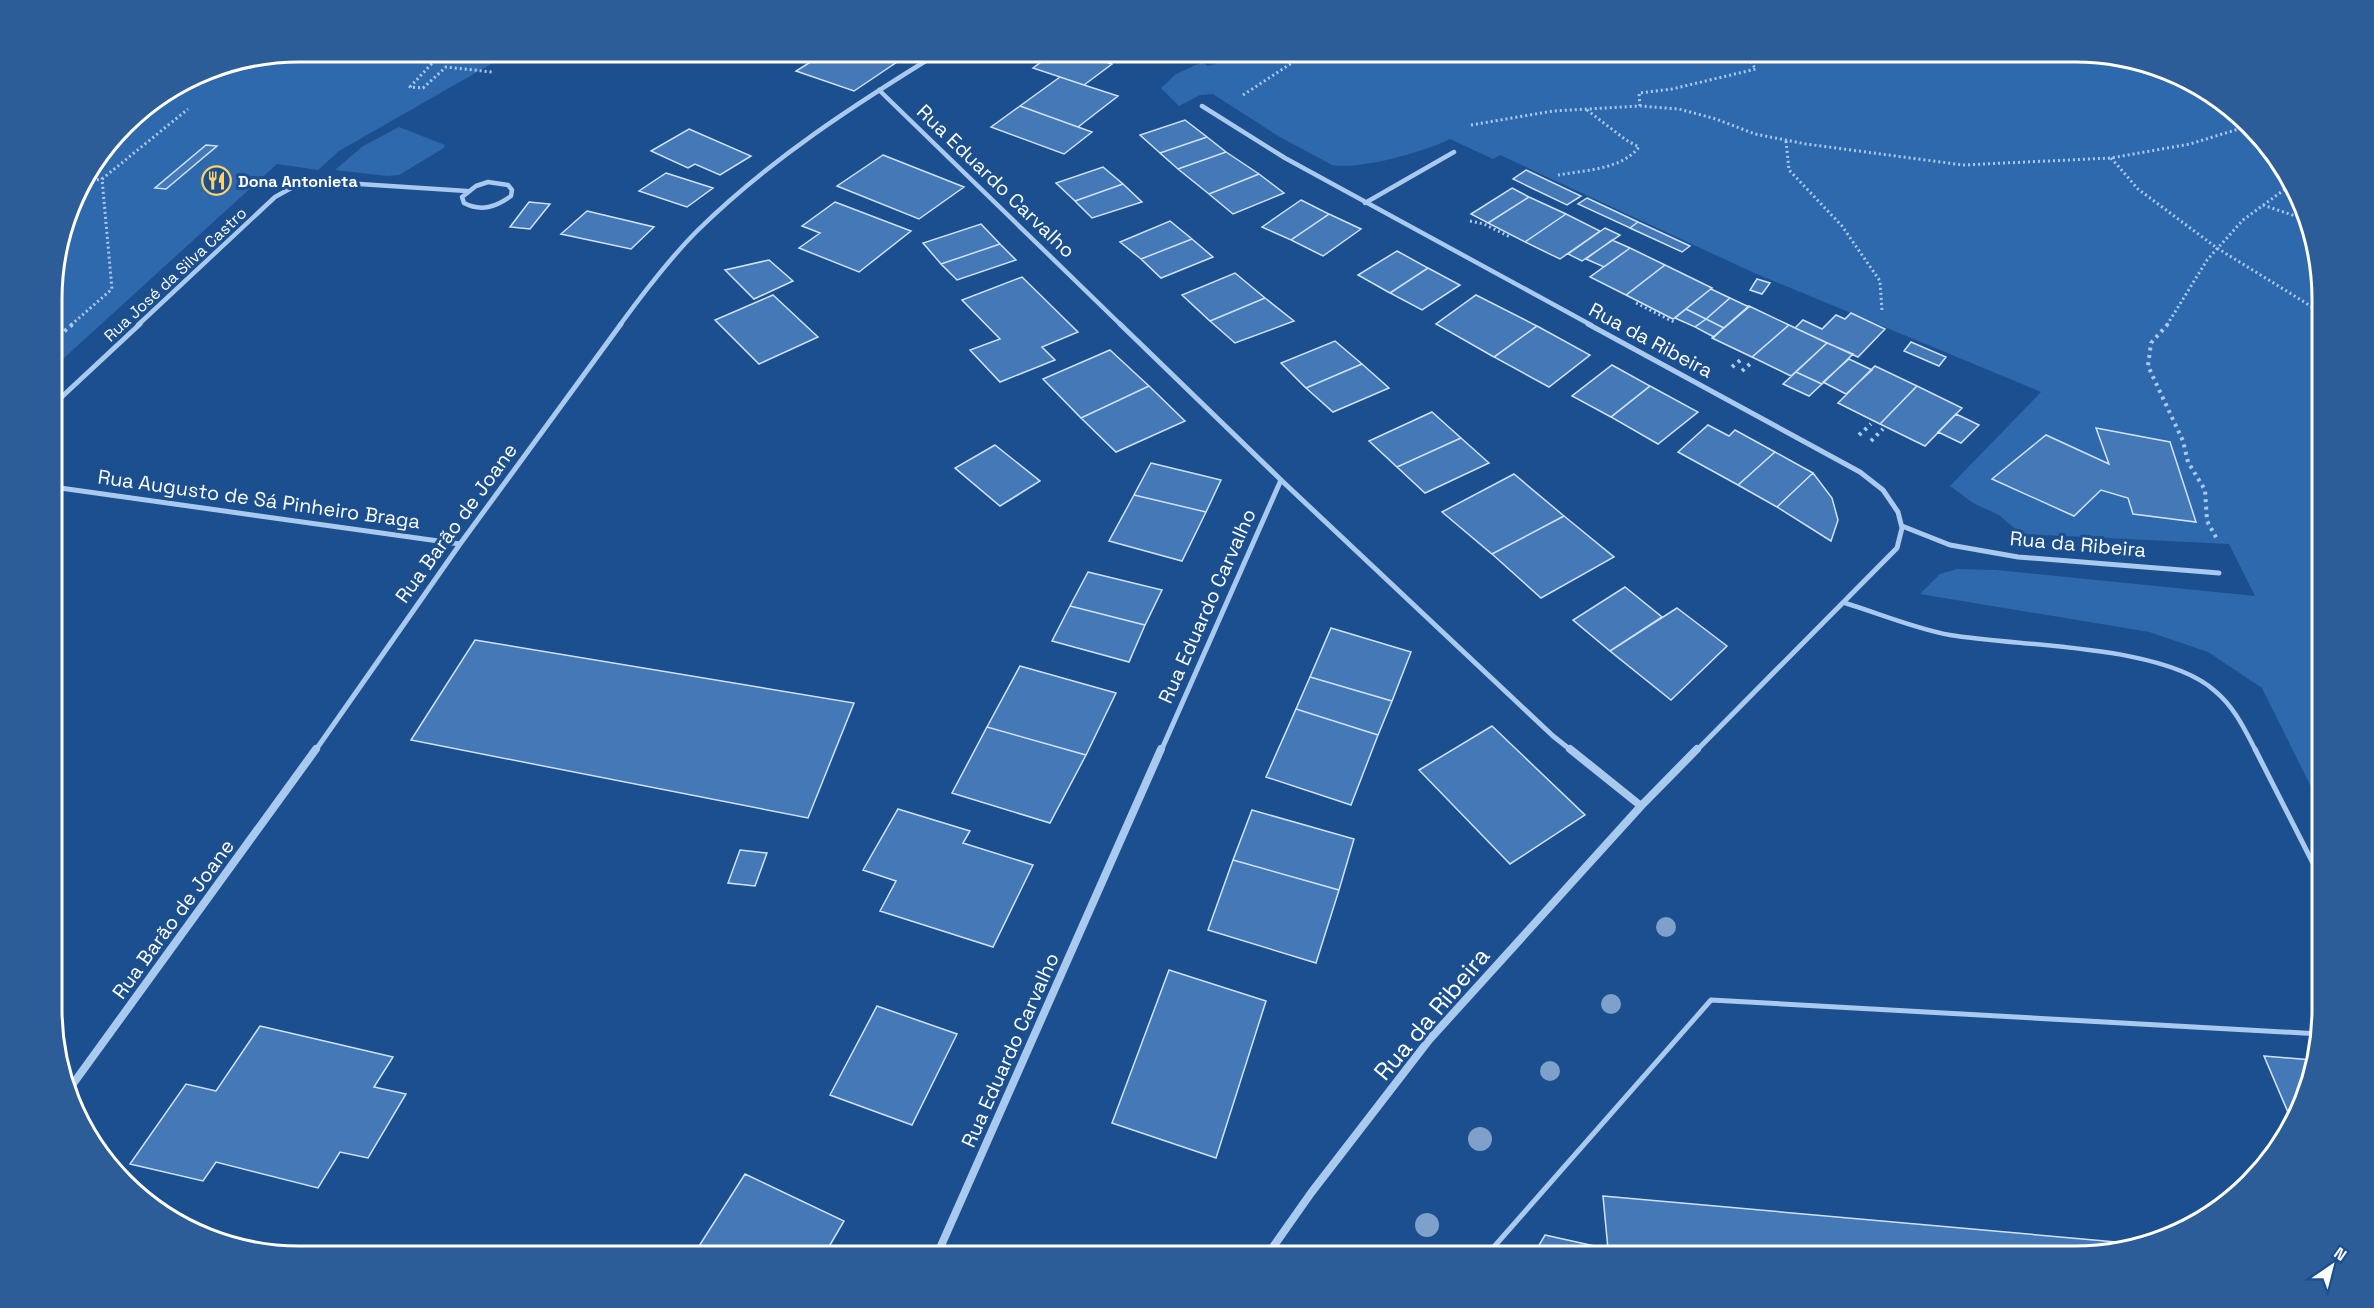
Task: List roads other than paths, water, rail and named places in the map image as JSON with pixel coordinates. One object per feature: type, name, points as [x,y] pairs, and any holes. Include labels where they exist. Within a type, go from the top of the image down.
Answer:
[{"type":"street","name":"Rua Barão de Joane","points":[[73,1083],[294,780],[460,544],[603,347],[677,251],[731,199],[766,171],[879,90],[924,62]]},
{"type":"street","name":"Rua Eduardo Carvalho","points":[[879,90],[1281,480],[941,1246]]},
{"type":"street","name":"Rua da Ribeira","points":[[1202,106],[1285,158],[1365,203],[1854,468],[1889,497],[1902,526],[1897,548],[1845,603],[1641,806],[1429,1040],[1311,1193],[1274,1246]]},
{"type":"street","points":[[1365,203],[1454,152]]},
{"type":"street","name":"Rua José da Silva Castro","points":[[62,397],[275,197],[293,187],[313,181],[467,191],[488,182],[508,185],[512,190],[511,196],[504,202],[481,208],[470,207],[464,203],[462,197],[467,191]]},
{"type":"street","points":[[1281,480],[1553,736],[1641,806]]},
{"type":"street","name":"Rua Augusto de Sá Pinheiro Braga","points":[[62,488],[460,544]]},
{"type":"street","name":"Rua da Ribeira","points":[[1902,526],[1950,545],[2018,557],[2219,573]]},
{"type":"lane","points":[[1845,603],[1948,635],[2144,658],[2185,673],[2214,689],[2236,712],[2312,861]]},
{"type":"lane","points":[[1495,1246],[1711,1000],[2311,1033]]},
{"type":"place","name":"Dona Antonieta","points":[[217,181]]}]
